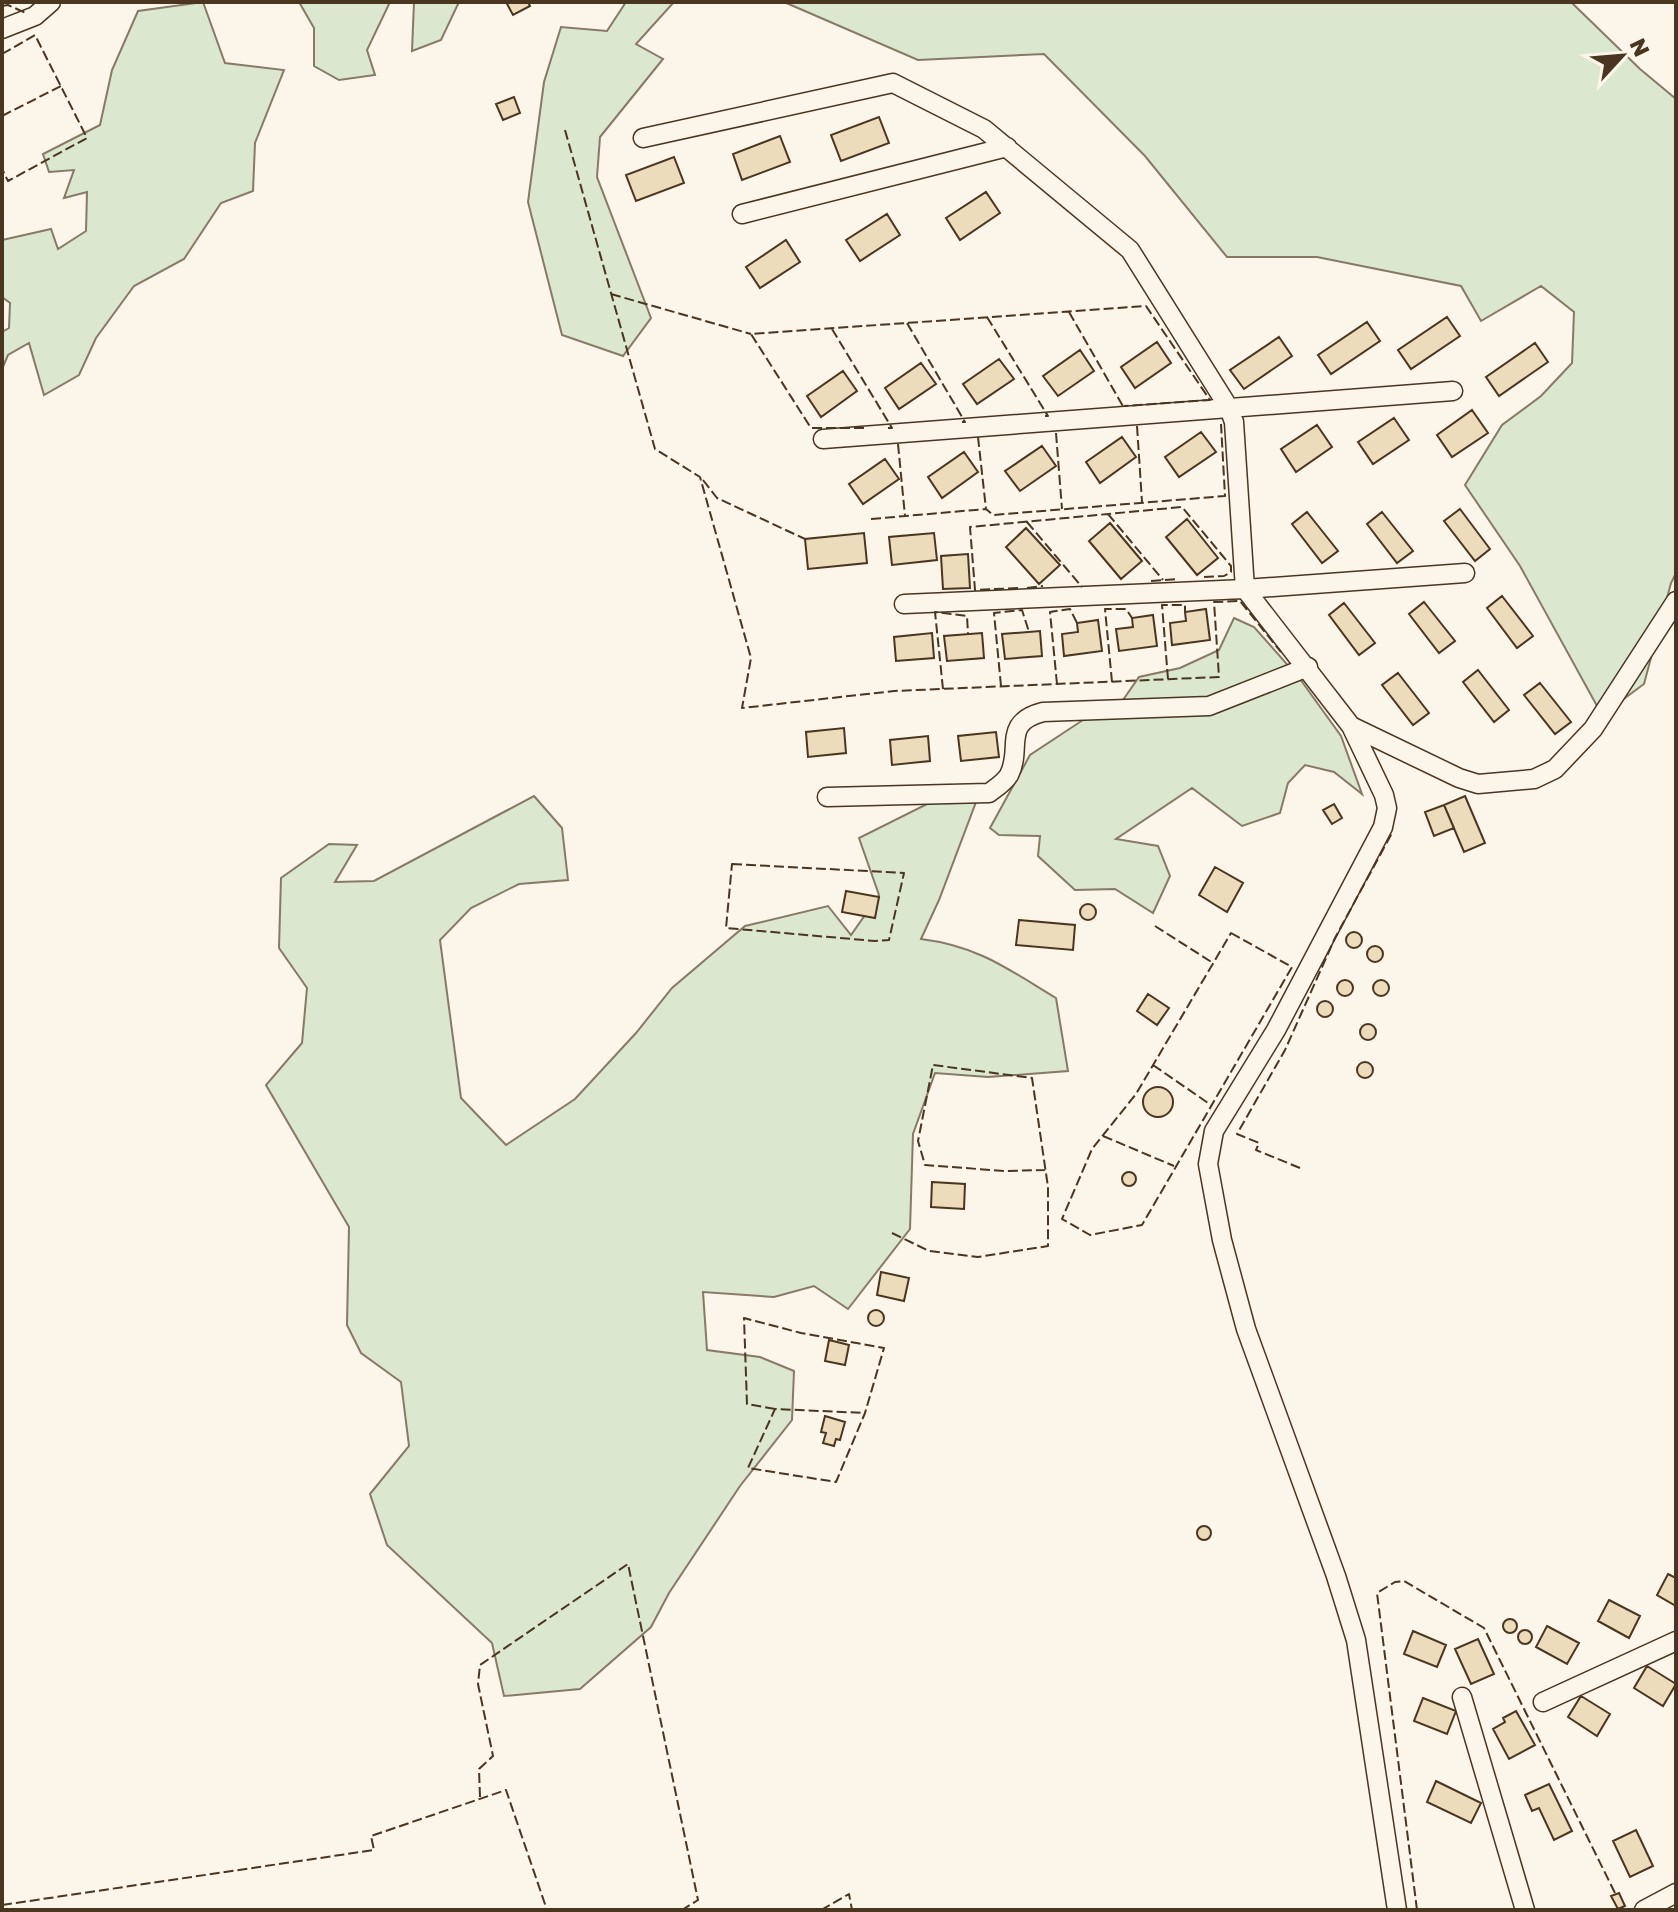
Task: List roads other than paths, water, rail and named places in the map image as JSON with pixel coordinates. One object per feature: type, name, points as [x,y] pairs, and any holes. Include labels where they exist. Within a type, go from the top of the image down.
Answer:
[{"type":"street","points":[[2,29],[35,16],[51,2]]},
{"type":"street","points":[[643,138],[893,83],[984,129],[1130,250],[1229,408],[1234,422],[1245,589],[1351,726],[1384,795],[1387,808],[1383,827],[1276,1030],[1214,1131],[1208,1164],[1222,1240],[1246,1329],[1336,1576],[1356,1640],[1397,1910]]},
{"type":"street","points":[[742,214],[1007,147]]},
{"type":"street","points":[[823,439],[1453,391]]},
{"type":"street","points":[[904,604],[1245,589],[1465,573]]},
{"type":"street","points":[[1351,726],[1459,778],[1478,784],[1534,779],[1555,769],[1593,729],[1676,601]]},
{"type":"street","points":[[827,797],[989,793],[1011,771],[1019,724],[1029,715],[1209,706],[1308,667]]},
{"type":"street","points":[[1543,1702],[1676,1641]]},
{"type":"street","points":[[1462,1697],[1525,1910]]},
{"type":"street","points":[[1644,1910],[1676,1893]]}]
